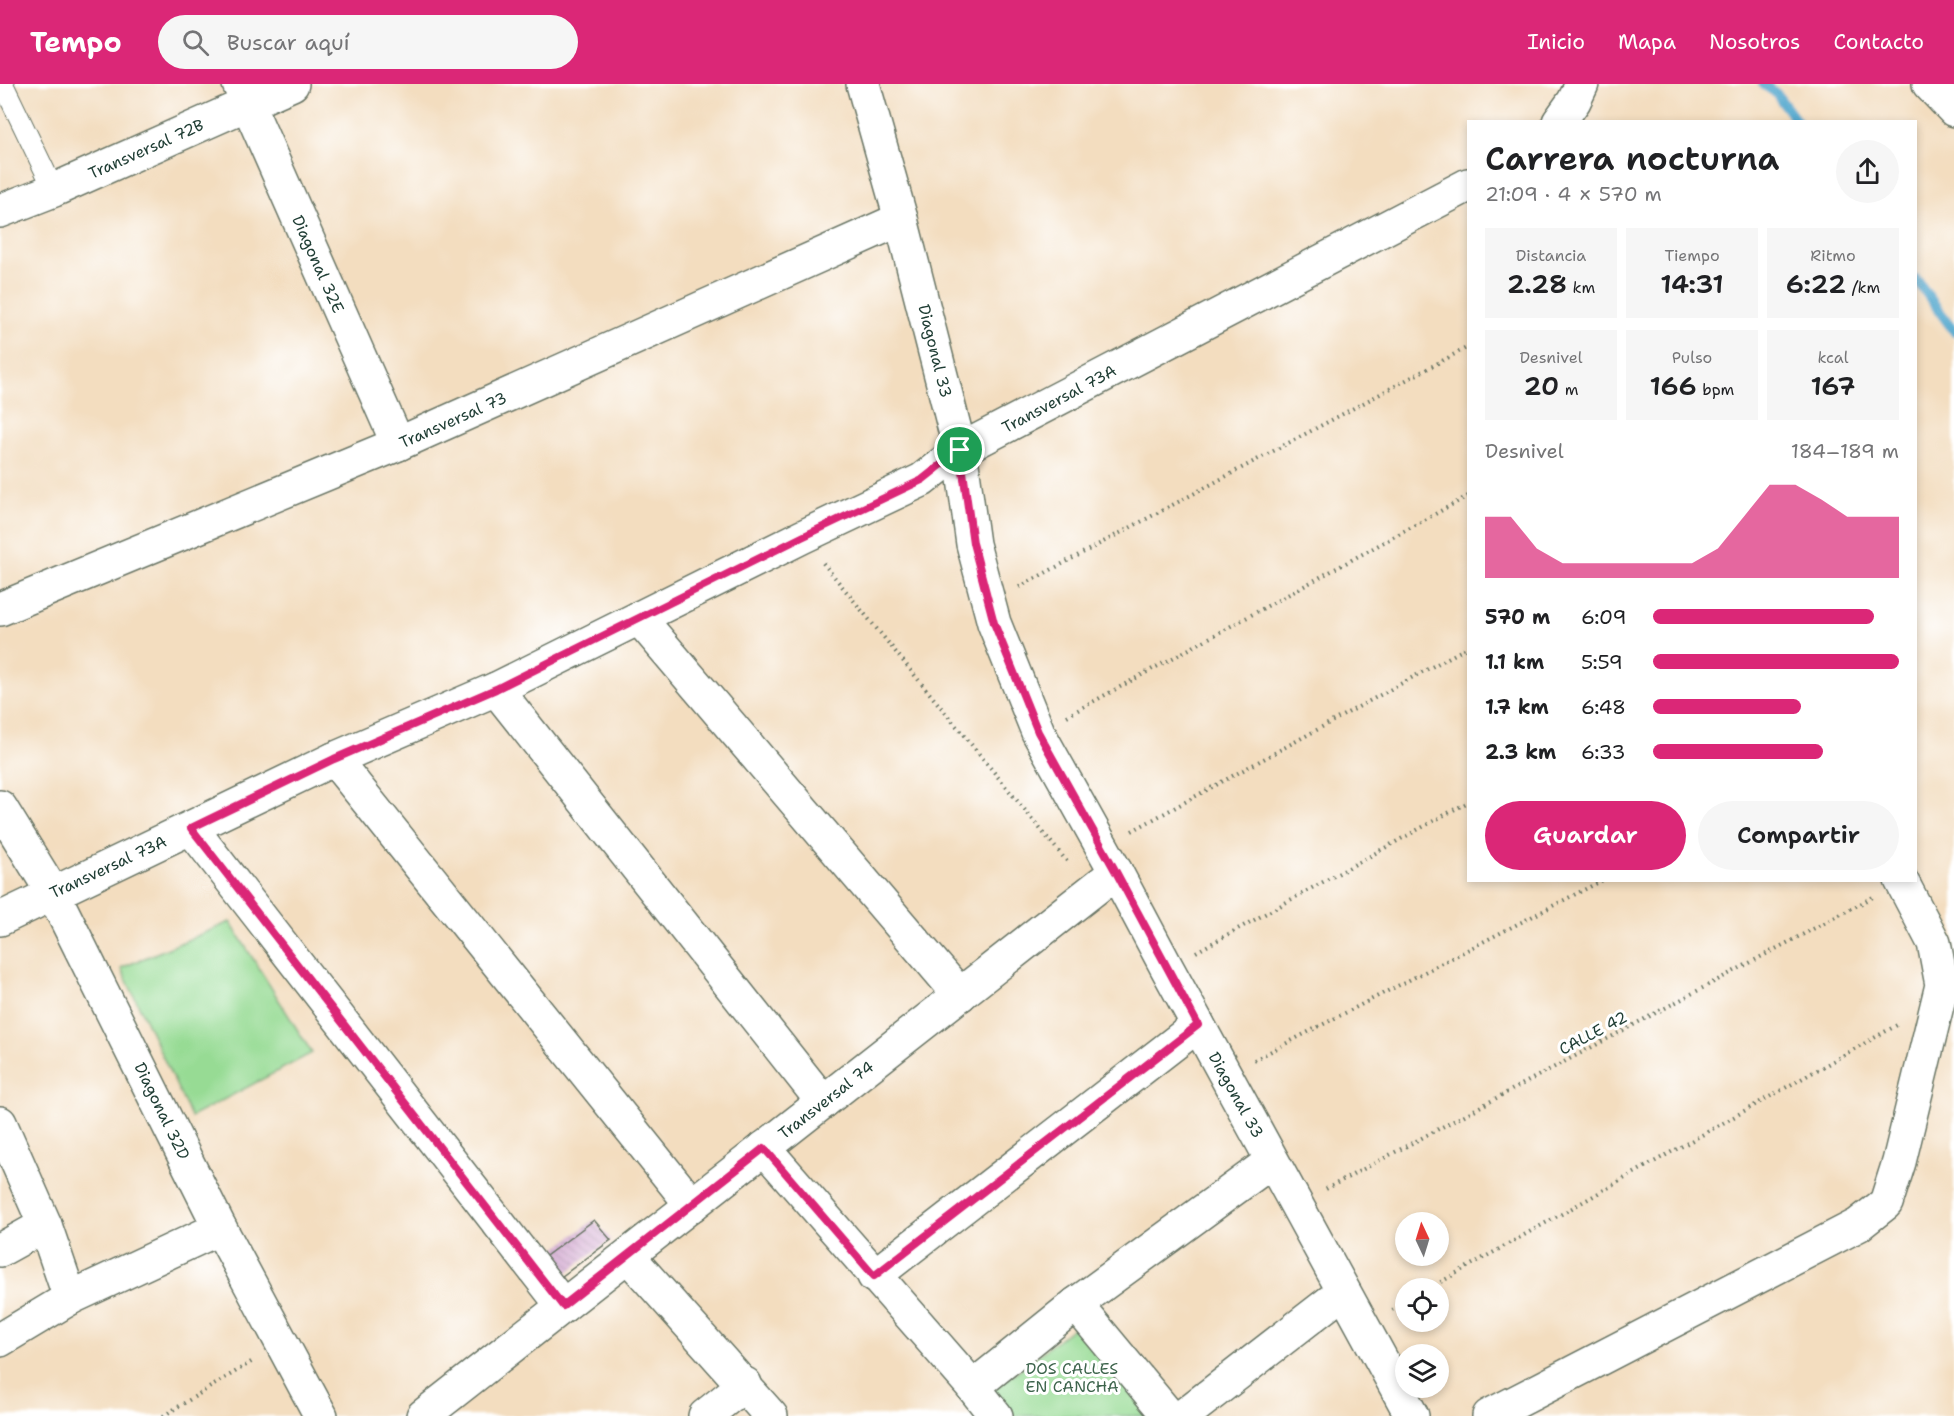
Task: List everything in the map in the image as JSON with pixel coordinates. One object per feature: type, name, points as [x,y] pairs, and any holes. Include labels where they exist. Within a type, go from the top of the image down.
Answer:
[{"type":"street","name":"Transversal 72B","points":[[0,211],[54,190],[243,94],[292,84]]},
{"type":"street","name":"Diagonal 33","points":[[863,84],[901,219],[960,450],[973,543],[994,623],[1038,732],[1103,870],[1167,969],[1412,1416]]},
{"type":"street","points":[[1560,120],[1574,101],[1582,84]]},
{"type":"street","points":[[1929,84],[1954,110]]},
{"type":"street","name":"Diagonal 32E","points":[[243,94],[398,444]]},
{"type":"street","name":"Transversal 73A","points":[[0,919],[334,759],[496,689],[922,480],[960,450],[1467,186]]},
{"type":"street","name":"Transversal 73","points":[[0,609],[398,444],[901,219]]},
{"type":"street","points":[[639,618],[960,995]]},
{"type":"street","points":[[496,689],[823,1102]]},
{"type":"street","points":[[334,759],[692,1205]]},
{"type":"street","name":"Diagonal 32D","points":[[0,807],[53,893],[220,1228],[321,1416]]},
{"type":"street","points":[[191,828],[563,1306]]},
{"type":"street","name":"Transversal 74","points":[[423,1416],[960,995],[1103,870]]},
{"type":"street","points":[[1490,1416],[1858,1226],[1886,1203],[1899,1162],[1942,985],[1934,943],[1902,882]]},
{"type":"street","points":[[874,1276],[1198,1025]]},
{"type":"street","points":[[0,1123],[45,1226],[70,1298]]},
{"type":"street","points":[[764,1148],[996,1416]]},
{"type":"street","points":[[973,1387],[1076,1304],[1272,1161]]},
{"type":"street","points":[[0,1250],[45,1226]]},
{"type":"street","points":[[0,1340],[70,1298],[220,1228]]},
{"type":"street","points":[[628,1256],[745,1384],[771,1416]]},
{"type":"street","points":[[1183,1416],[1343,1292]]},
{"type":"street","points":[[1076,1304],[1168,1416]]},
{"type":"street","points":[[705,1416],[745,1384]]},
{"type":"lane","points":[[3,84],[54,190]]},
{"type":"path","points":[[989,603],[1467,348]]},
{"type":"path","points":[[1038,732],[1467,497]]},
{"type":"path","points":[[802,537],[1103,870],[1467,648]]},
{"type":"path","points":[[1167,969],[1467,803]]},
{"type":"path","points":[[1226,1075],[1599,882]]},
{"type":"path","name":"CALLE 42","points":[[1297,1206],[1899,882]]},
{"type":"path","points":[[1448,1278],[1937,1002]]},
{"type":"path","points":[[163,1416],[261,1356]]},
{"type":"green space","points":[[230,922],[312,1053],[191,1117],[121,968]]},
{"type":"green space","name":"DOS CALLES EN CANCHA","points":[[1078,1324],[1155,1416],[1004,1416],[987,1395]]},
{"type":"building","points":[[594,1220],[611,1240],[554,1282],[538,1262]]},
{"type":"waterway","points":[[1763,84],[1775,92],[1796,120]]},
{"type":"waterway","points":[[1917,280],[1954,331]]},
{"type":"route","points":[[960,450],[973,543],[994,623],[1038,732],[1198,1025],[874,1276],[764,1148],[563,1306],[191,828],[334,759],[496,689],[922,480],[960,450]]}]
